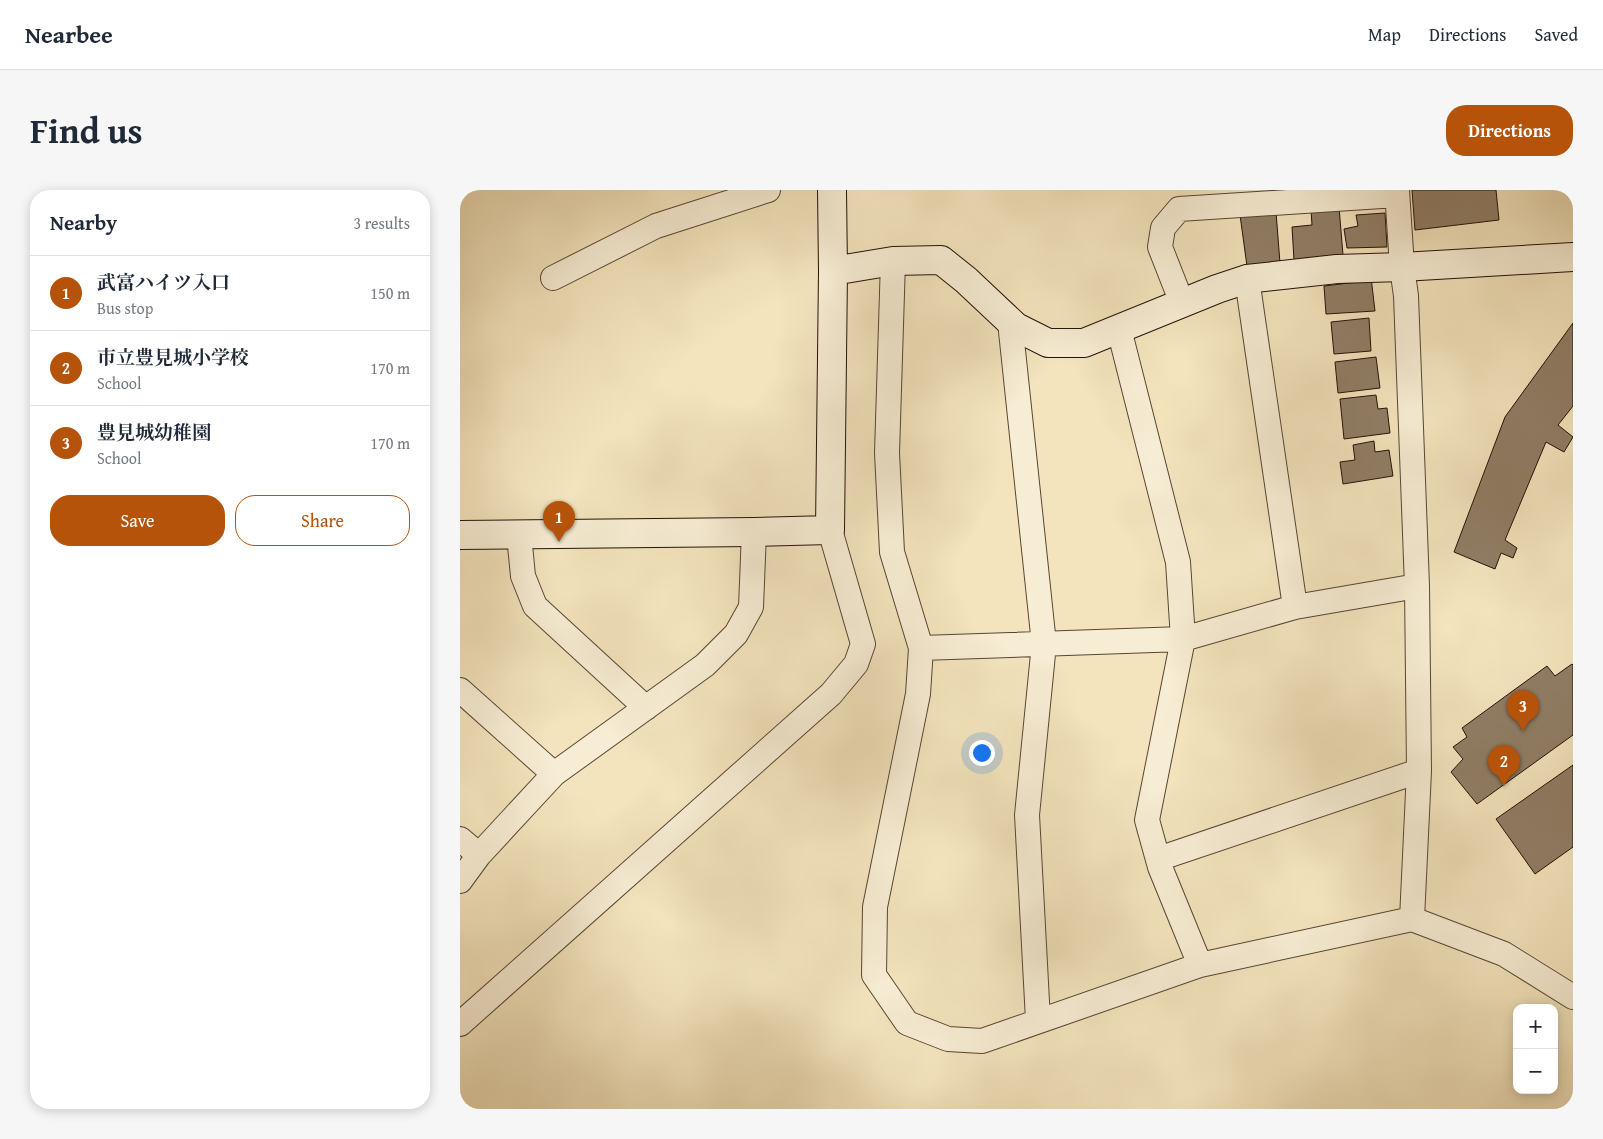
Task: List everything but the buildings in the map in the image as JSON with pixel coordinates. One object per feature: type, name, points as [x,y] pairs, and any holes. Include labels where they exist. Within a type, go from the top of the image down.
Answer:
[{"type":"street","points":[[553,278],[656,226],[768,190]]},
{"type":"street","points":[[460,1024],[831,694],[856,664],[863,644],[830,530],[832,190]]},
{"type":"street","points":[[1182,302],[1160,247],[1162,228],[1179,209],[1397,193],[1406,296],[1417,586],[1419,771],[1412,919]]},
{"type":"street","points":[[833,271],[893,261],[941,260],[966,280],[1016,328],[1048,343],[1084,343],[1182,302],[1247,279],[1337,269],[1573,257]]},
{"type":"street","points":[[893,261],[887,453],[892,552],[921,648],[918,694],[875,907],[874,975],[907,1023],[948,1039],[982,1040],[1200,965],[1412,919],[1504,954],[1573,997]]},
{"type":"street","points":[[1247,279],[1296,607]]},
{"type":"street","points":[[1010,322],[1044,644],[1027,815],[1038,1020]]},
{"type":"street","points":[[1119,329],[1178,562],[1183,639],[1147,820],[1158,858],[1200,965]]},
{"type":"street","points":[[460,535],[830,530]]},
{"type":"street","points":[[460,880],[478,855],[554,774],[705,665],[736,634],[751,607],[754,532]]},
{"type":"street","points":[[519,534],[523,576],[535,606],[646,708]]},
{"type":"street","points":[[921,648],[1183,639],[1296,607],[1417,586]]},
{"type":"street","points":[[460,690],[554,774]]},
{"type":"street","points":[[1158,858],[1419,771]]},
{"type":"street","points":[[460,839],[478,855]]},
{"type":"place","name":"武富ハイツ入口","points":[[559,542]]},
{"type":"place","name":"豊見城幼稚園","points":[[1523,731]]},
{"type":"place","name":"市立豊見城小学校","points":[[1504,786]]}]
